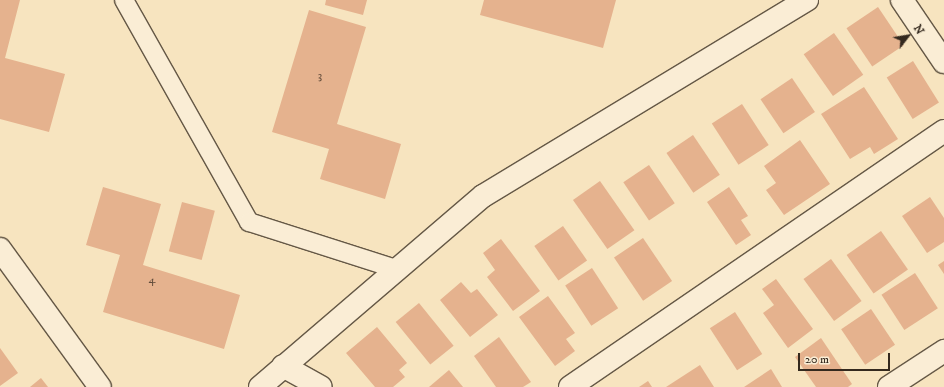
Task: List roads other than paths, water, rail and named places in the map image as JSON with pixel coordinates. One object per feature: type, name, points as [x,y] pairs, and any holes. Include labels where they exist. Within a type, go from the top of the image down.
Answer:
[{"type":"street","points":[[260,387],[484,196],[807,0]]},
{"type":"street","points":[[902,0],[944,62]]},
{"type":"street","points":[[570,387],[944,131]]},
{"type":"street","points":[[0,249],[100,387]]},
{"type":"street","points":[[890,387],[944,351]]},
{"type":"street","points":[[283,366],[321,387]]},
{"type":"lane","points":[[124,0],[249,222],[399,270]]}]
